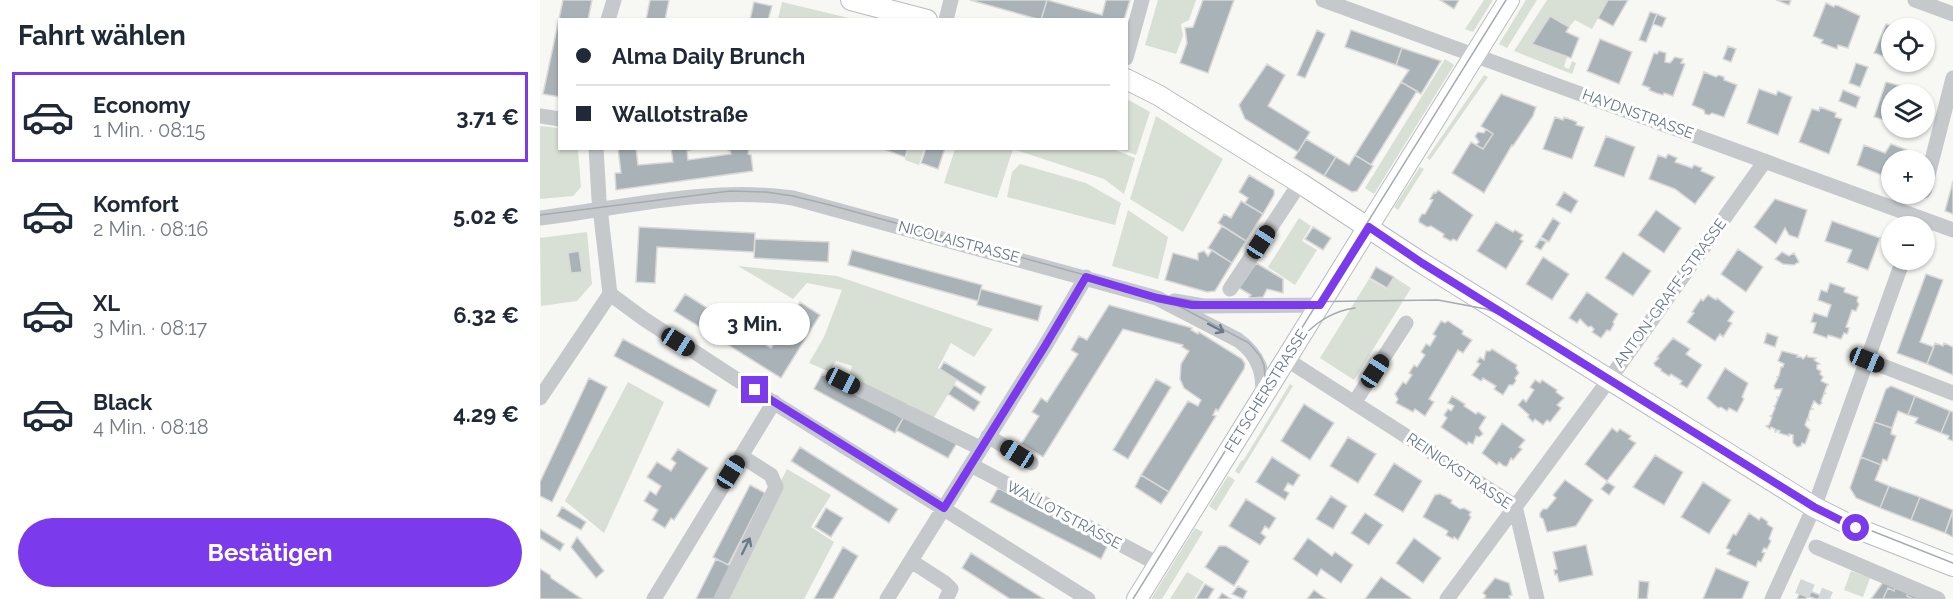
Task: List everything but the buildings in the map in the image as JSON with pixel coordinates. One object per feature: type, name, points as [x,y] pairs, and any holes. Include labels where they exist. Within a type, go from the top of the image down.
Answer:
[{"type":"main road","points":[[851,0],[919,18]]},
{"type":"main road","name":"FETSCHERSTRASSE","points":[[1137,599],[1509,0]]},
{"type":"main road","points":[[1128,80],[1158,95],[1300,183],[1387,241],[1814,507],[1856,528],[1953,566]]},
{"type":"street","points":[[609,18],[614,0]]},
{"type":"street","points":[[946,18],[951,0]]},
{"type":"street","points":[[1128,51],[1142,0]]},
{"type":"street","name":"HAYDNSTRASSE","points":[[1323,0],[1765,161],[1901,216]]},
{"type":"street","points":[[1915,0],[1953,14]]},
{"type":"street","points":[[1935,150],[1953,78]]},
{"type":"street","points":[[540,116],[558,119]]},
{"type":"street","points":[[540,398],[610,294],[600,210],[596,150]]},
{"type":"street","name":"ANTON-GRAFF-STRASSE","points":[[1447,599],[1609,379],[1765,161]]},
{"type":"street","points":[[1230,289],[1300,183]]},
{"type":"street","name":"NICOLAISTRASSE","points":[[540,218],[719,195],[774,195],[811,203],[1157,298],[1247,346],[1254,354],[1261,370],[1262,399]]},
{"type":"street","name":"HAYDNSTRASSE","points":[[1935,226],[1953,230]]},
{"type":"street","points":[[1772,599],[1814,507],[1899,270]]},
{"type":"street","points":[[887,599],[1086,277]]},
{"type":"street","points":[[610,294],[658,329],[1088,599]]},
{"type":"street","points":[[1157,298],[1204,306],[1320,305]]},
{"type":"street","points":[[1354,403],[1406,323]]},
{"type":"street","name":"REINICKSTRASSE","points":[[1286,359],[1515,506],[1537,599]]},
{"type":"street","points":[[1867,360],[1953,393]]},
{"type":"street","points":[[843,381],[1031,464]]},
{"type":"street","points":[[654,599],[774,402]]},
{"type":"street","points":[[721,599],[776,487],[771,475],[741,456]]},
{"type":"street","name":"WALLOTSTRASSE","points":[[970,465],[1158,564]]},
{"type":"street","points":[[1816,547],[1938,599]]},
{"type":"street","points":[[911,561],[951,589],[946,599]]},
{"type":"shaded area","points":[[1158,0],[1196,0],[1189,20],[1181,24],[1183,36],[1176,54],[1145,45]]},
{"type":"shaded area","points":[[1484,0],[1493,0],[1473,32],[1465,29]]},
{"type":"shaded area","points":[[1526,0],[1537,0],[1507,48],[1499,44]]},
{"type":"shaded area","points":[[1547,0],[1608,0],[1592,29],[1575,20],[1569,27],[1550,16],[1532,44],[1567,57],[1564,67],[1569,69],[1572,61],[1576,63],[1572,74],[1514,51]]},
{"type":"shaded area","points":[[782,2],[849,18],[778,18]]},
{"type":"shaded area","points":[[1445,59],[1454,65],[1374,194],[1365,188]]},
{"type":"shaded area","points":[[1484,75],[1488,77],[1430,160],[1427,158]]},
{"type":"shaded area","points":[[1128,100],[1150,112],[1136,155],[1123,150],[1128,150]]},
{"type":"shaded area","points":[[1156,116],[1223,159],[1183,232],[1130,199]]},
{"type":"shaded area","points":[[540,126],[558,128],[558,150],[578,150],[581,187],[573,196],[540,199]]},
{"type":"shaded area","points":[[909,150],[924,150],[919,165],[905,160]]},
{"type":"shaded area","points":[[955,150],[1013,150],[997,198],[944,183]]},
{"type":"shaded area","points":[[1016,150],[1115,150],[1135,158],[1124,194],[1104,179]]},
{"type":"shaded area","points":[[1020,164],[1086,183],[1121,203],[1115,225],[1007,197],[1012,172]]},
{"type":"shaded area","points":[[1420,167],[1424,169],[1398,210],[1394,207]]},
{"type":"shaded area","points":[[1128,210],[1168,237],[1158,279],[1112,266]]},
{"type":"shaded area","points":[[1299,218],[1311,226],[1302,241],[1317,250],[1295,285],[1268,267]]},
{"type":"shaded area","points":[[587,232],[592,284],[577,301],[541,306],[540,238]]},
{"type":"shaded area","points":[[738,266],[837,276],[993,329],[974,357],[951,343],[938,368],[957,380],[933,419],[908,404],[898,403],[849,378],[852,366],[836,361],[830,372],[809,363],[824,337],[842,290],[807,283],[793,299]]},
{"type":"shaded area","points":[[1394,277],[1411,288],[1354,380],[1320,358],[1369,279],[1387,289]]},
{"type":"shaded area","points":[[628,382],[664,402],[604,533],[565,501]]},
{"type":"shaded area","points":[[1290,384],[1293,386],[1239,474],[1235,471]]},
{"type":"shaded area","points":[[787,469],[831,495],[811,527],[834,542],[804,599],[726,599],[735,570]]},
{"type":"shaded area","points":[[1228,476],[1235,480],[1216,511],[1209,506]]},
{"type":"shaded area","points":[[1195,528],[1203,532],[1162,599],[1151,599]]},
{"type":"shaded area","points":[[1851,571],[1870,578],[1863,597],[1844,590]]},
{"type":"shaded area","points":[[1187,572],[1204,582],[1194,599],[1170,599]]},
{"type":"tunnel","points":[[1798,586],[1830,599]]},
{"type":"tram line","points":[[1133,599],[1506,0]]},
{"type":"tram line","points":[[540,215],[730,191],[766,192],[830,205],[1154,294],[1208,303],[1438,300],[1486,309],[1527,325],[1815,505],[1857,525],[1953,563]]},
{"type":"tram line","points":[[1173,303],[1249,343],[1264,365],[1266,387]]},
{"type":"tram line","points":[[1305,334],[1328,317],[1340,311],[1355,308]]},
{"type":"route","points":[[755,390],[944,508],[1086,277],[1157,298],[1192,305],[1320,305],[1369,227],[1387,241],[1814,507],[1856,528]]}]
